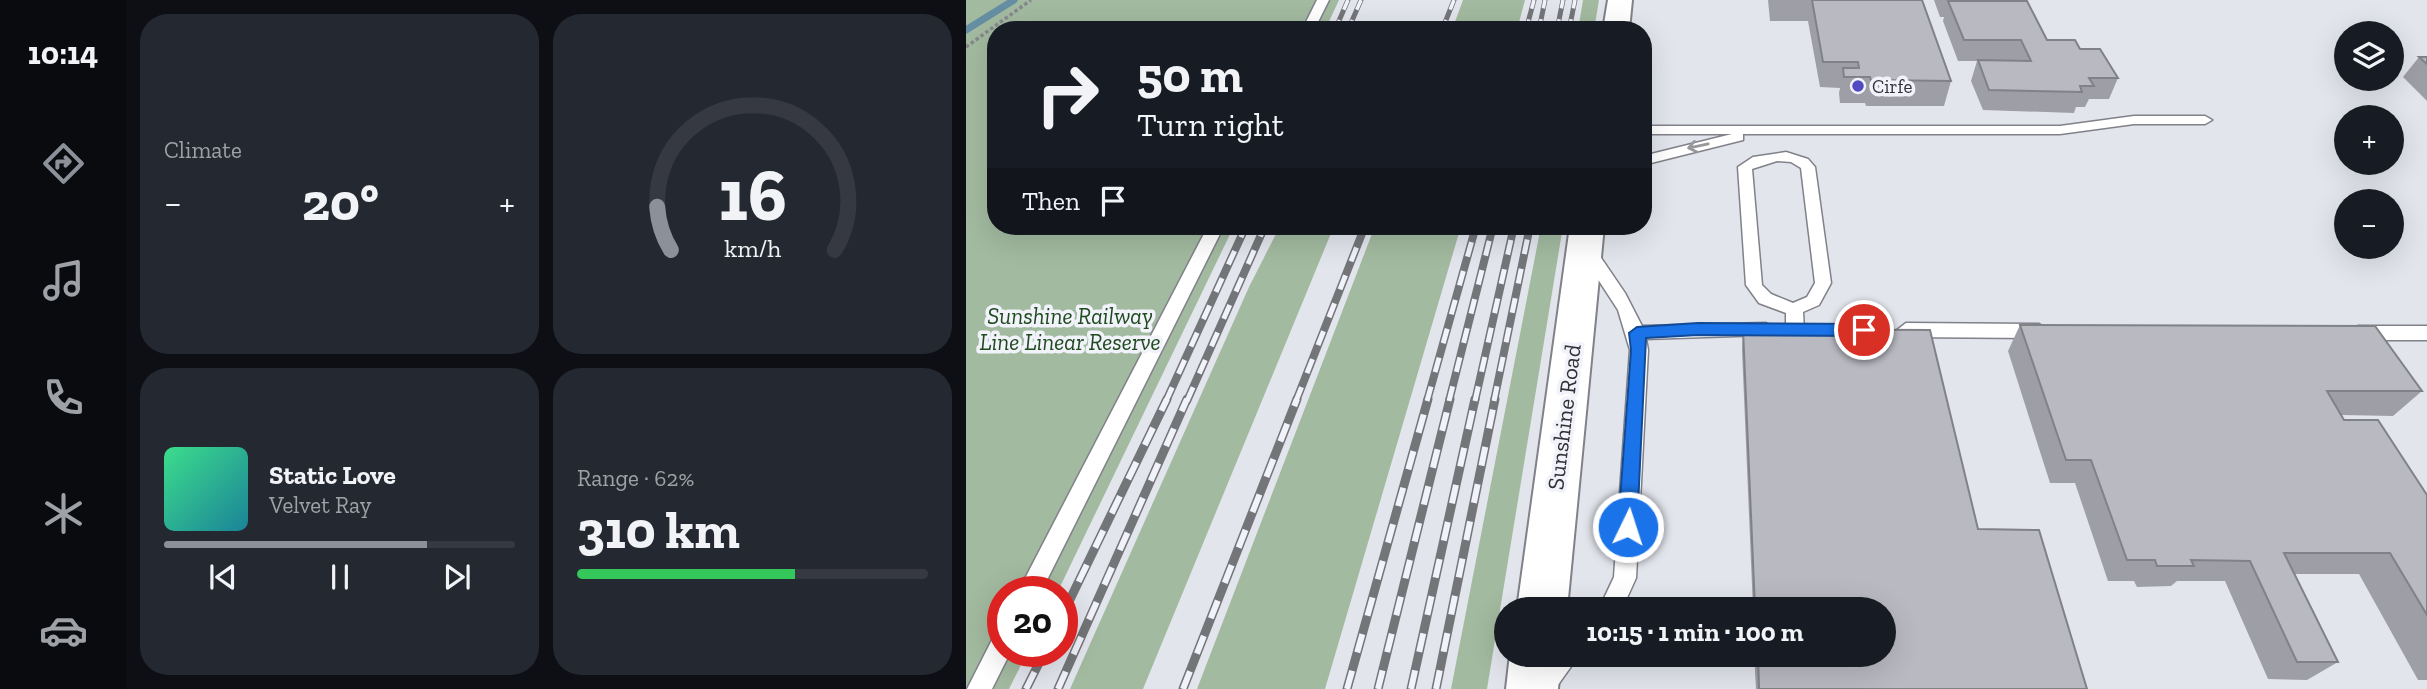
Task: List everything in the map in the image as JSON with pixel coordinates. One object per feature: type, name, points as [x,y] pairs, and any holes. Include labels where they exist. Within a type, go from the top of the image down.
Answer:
[{"type":"main road","points":[[1617,21],[1620,0]]},
{"type":"main road","name":"Sunshine Road","points":[[1543,597],[1585,236]]},
{"type":"main road","points":[[1532,689],[1535,667]]},
{"type":"lane","points":[[1312,21],[1322,0]]},
{"type":"lane","points":[[1652,130],[2060,130],[2134,121],[2205,120]]},
{"type":"lane","points":[[1652,158],[1679,150],[1789,129]]},
{"type":"lane","points":[[1760,158],[1797,158],[1808,166],[1823,283],[1813,301],[1794,309],[1769,302],[1758,295],[1754,285],[1745,167],[1760,158]]},
{"type":"lane","points":[[1037,576],[1211,235]]},
{"type":"lane","points":[[1585,236],[1622,300],[1637,333],[1639,350],[1625,578],[1616,597]]},
{"type":"lane","points":[[1637,333],[1698,329],[1802,330],[1794,309]]},
{"type":"lane","points":[[1892,330],[2057,331]]},
{"type":"lane","points":[[2345,333],[2427,333]]},
{"type":"lane","points":[[979,689],[990,667]]},
{"type":"lane","points":[[1539,689],[1558,667]]},
{"type":"path","points":[[1002,21],[1031,0]]},
{"type":"path","points":[[966,47],[987,32]]},
{"type":"green space","name":"Sunshine Railway Line Linear Reserve","points":[[966,0],[1339,0],[1329,21],[987,21],[987,235],[1230,235],[1065,576],[987,576],[987,667],[1020,667],[1009,689],[966,689]]},
{"type":"green space","points":[[1463,0],[1525,0],[1519,21],[1455,21]]},
{"type":"green space","points":[[1583,0],[1599,0],[1596,21],[1580,21]]},
{"type":"green space","points":[[1275,235],[1330,235],[1143,689],[1070,689],[1249,287]]},
{"type":"green space","points":[[1372,235],[1458,235],[1325,689],[1197,689]]},
{"type":"green space","points":[[1539,235],[1562,235],[1502,597],[1494,597],[1494,646],[1487,689],[1451,689]]},
{"type":"building","points":[[1812,0],[1922,0],[1951,81],[1844,77],[1843,68],[1859,68],[1858,62],[1823,62]]},
{"type":"building","points":[[1948,1],[2027,1],[2047,40],[2075,40],[2080,49],[2100,49],[2118,78],[2089,78],[2094,86],[2080,86],[2082,92],[1989,90],[1978,60],[2031,61],[2021,40],[1964,40]]},
{"type":"building","points":[[2020,325],[2375,326],[2422,391],[2327,391],[2344,420],[2378,420],[2427,495],[2427,615],[2390,553],[2284,553],[2338,662],[2297,662],[2250,561],[2191,560],[2194,566],[2157,566],[2155,560],[2127,560],[2091,460],[2066,460]]},
{"type":"building","points":[[1743,329],[1930,330],[1978,529],[2039,530],[2087,689],[1759,689],[1758,667],[1896,667],[1896,597],[1754,597]]},
{"type":"waterway","points":[[966,30],[1014,0]]},
{"type":"railway","points":[[1339,21],[1348,0]]},
{"type":"railway","points":[[1352,21],[1361,0]]},
{"type":"railway","points":[[1446,21],[1454,0]]},
{"type":"railway","points":[[1528,21],[1534,0]]},
{"type":"railway","points":[[1541,21],[1545,0]]},
{"type":"railway","points":[[1559,21],[1563,0]]},
{"type":"railway","points":[[1571,21],[1575,0]]},
{"type":"railway","points":[[1166,401],[1242,235]]},
{"type":"railway","points":[[1187,401],[1261,235]]},
{"type":"railway","points":[[1296,401],[1361,235]]},
{"type":"railway","points":[[1427,401],[1473,235]]},
{"type":"railway","points":[[1449,401],[1491,235]]},
{"type":"railway","points":[[1475,401],[1512,235]]},
{"type":"railway","points":[[1494,401],[1528,235]]},
{"type":"railway","points":[[1078,583],[1167,399]]},
{"type":"railway","points":[[1058,689],[1187,399]]},
{"type":"railway","points":[[1183,689],[1297,399]]},
{"type":"railway","points":[[1347,689],[1428,399]]},
{"type":"railway","points":[[1378,689],[1450,399]]},
{"type":"railway","points":[[1411,689],[1475,399]]},
{"type":"railway","points":[[1436,689],[1495,399]]},
{"type":"railway","points":[[1026,689],[1037,667]]},
{"type":"place","name":"Cirfe","points":[[1858,86]]},
{"type":"route","points":[[1628,527],[1639,350],[1637,333],[1698,329],[1864,330]]}]
